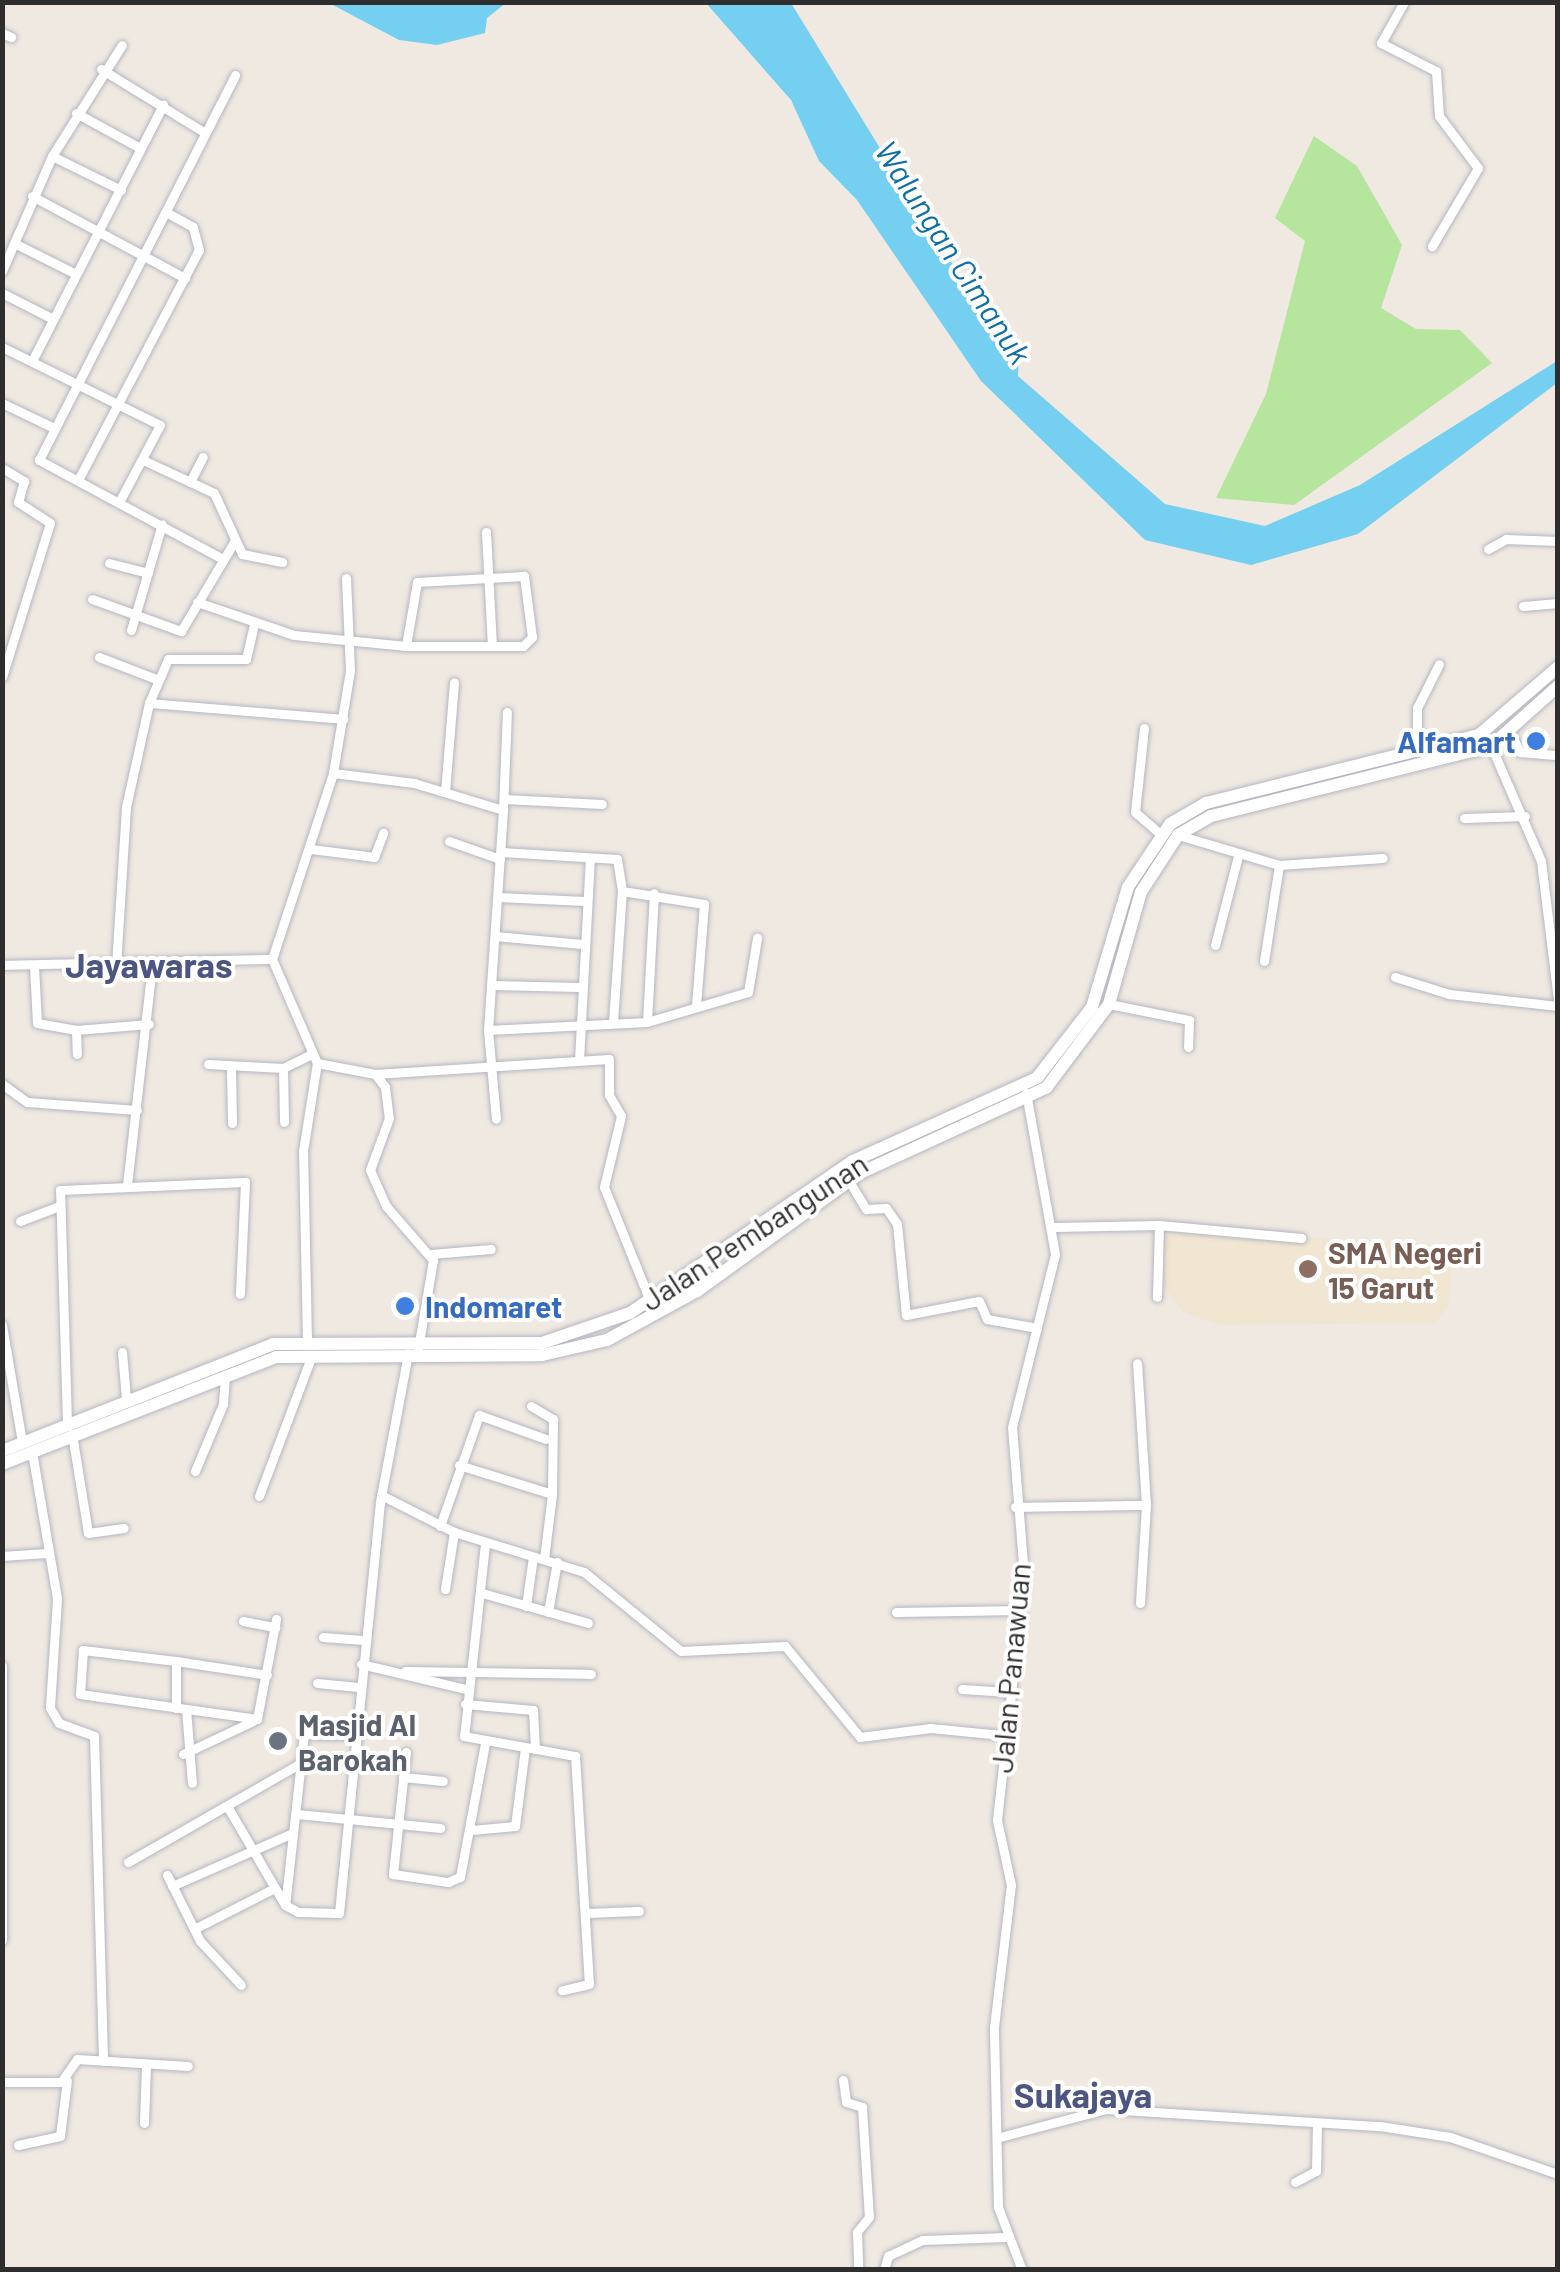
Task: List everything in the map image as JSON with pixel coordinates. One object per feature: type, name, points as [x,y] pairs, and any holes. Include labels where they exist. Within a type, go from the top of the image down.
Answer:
[{"type":"main road","name":"Jalan Pembangunan","points":[[630,1320],[650,1302],[760,1239],[853,1162],[1025,1092],[1080,1031],[1128,887],[1160,834],[1206,803],[1490,746],[1554,684],[1558,667]]},
{"type":"main road","name":"Jalan Pembangunan","points":[[70,1429],[126,1399],[214,1363],[307,1340],[344,1348],[413,1353],[542,1355],[630,1320],[849,1181],[1025,1092],[1091,1038],[1109,1004],[1141,892],[1178,836],[1211,816],[1390,766],[1418,752],[1479,735],[1554,684]]},
{"type":"main road","name":"Jalan Pembangunan","points":[[2,1464],[27,1447],[70,1429],[225,1372],[344,1348]]},
{"type":"main road","name":"Jalan Pembangunan","points":[[2,1451],[27,1447]]},
{"type":"street","points":[[1404,2],[1381,42],[1436,70],[1439,116],[1478,168],[1432,246]]},
{"type":"street","points":[[2,271],[52,156],[100,69],[122,46]]},
{"type":"street","points":[[100,69],[204,132]]},
{"type":"street","points":[[220,558],[39,460],[235,75]]},
{"type":"street","points":[[32,361],[163,105]]},
{"type":"street","points":[[76,113],[140,148]]},
{"type":"street","points":[[52,156],[122,190]]},
{"type":"street","points":[[32,196],[185,278]]},
{"type":"street","points":[[78,480],[185,278],[198,234],[168,213]]},
{"type":"street","points":[[16,244],[76,274]]},
{"type":"street","points":[[2,294],[53,319]]},
{"type":"street","points":[[2,347],[161,427],[119,502]]},
{"type":"street","points":[[2,402],[54,428]]},
{"type":"street","points":[[190,482],[202,457]]},
{"type":"street","points":[[143,460],[218,497],[242,554],[282,562]]},
{"type":"street","points":[[2,468],[24,481],[18,502],[50,523],[2,677]]},
{"type":"street","points":[[131,630],[162,524]]},
{"type":"street","points":[[486,532],[492,646]]},
{"type":"street","points":[[1488,549],[1506,539],[1558,540]]},
{"type":"street","points":[[92,599],[181,631],[220,558],[234,542]]},
{"type":"street","points":[[110,563],[148,573]]},
{"type":"street","points":[[197,602],[254,623],[350,642],[406,646],[492,646],[532,637],[524,576],[412,584],[406,646]]},
{"type":"street","points":[[307,1340],[304,1151],[313,1059],[272,959],[333,773],[350,642],[346,578]]},
{"type":"street","points":[[1524,606],[1558,603]]},
{"type":"street","points":[[116,966],[126,807],[159,680],[168,659],[246,658],[254,623]]},
{"type":"street","points":[[100,657],[159,680]]},
{"type":"street","points":[[1418,752],[1416,708],[1439,664]]},
{"type":"street","points":[[445,792],[454,682]]},
{"type":"street","points":[[150,703],[342,718]]},
{"type":"street","points":[[496,1118],[488,1030],[507,712]]},
{"type":"street","points":[[1144,728],[1135,812],[1160,834]]},
{"type":"street","points":[[1508,731],[1520,752],[1558,755]]},
{"type":"street","points":[[1395,977],[1449,994],[1558,1003],[1553,974],[1553,898],[1525,816],[1490,746]]},
{"type":"street","points":[[333,773],[504,805],[602,804]]},
{"type":"street","points":[[1464,818],[1525,816]]},
{"type":"street","points":[[310,849],[374,857],[383,833]]},
{"type":"street","points":[[1178,836],[1279,865],[1383,858]]},
{"type":"street","points":[[449,841],[500,855],[619,859],[622,891],[613,1022]]},
{"type":"street","points":[[1215,944],[1238,856]]},
{"type":"street","points":[[578,1060],[579,986],[590,859]]},
{"type":"street","points":[[1264,960],[1279,865]]},
{"type":"street","points":[[622,891],[654,893],[705,906],[696,1005]]},
{"type":"street","points":[[647,1022],[654,893]]},
{"type":"street","points":[[498,897],[585,902]]},
{"type":"street","points":[[495,936],[582,944]]},
{"type":"street","points":[[488,1030],[647,1022],[752,989],[757,938]]},
{"type":"street","points":[[2,965],[116,966],[272,959]]},
{"type":"street","points":[[127,1185],[152,964]]},
{"type":"street","points":[[34,966],[40,1028],[76,1030],[148,1024]]},
{"type":"street","points":[[492,985],[579,986]]},
{"type":"street","points":[[1109,1004],[1189,1020],[1188,1047]]},
{"type":"street","points":[[76,1030],[77,1054]]},
{"type":"street","points":[[208,1064],[232,1069],[283,1068],[313,1059],[375,1074],[492,1061],[610,1058],[614,1067],[609,1095],[621,1116],[604,1187],[650,1302]]},
{"type":"street","points":[[283,1068],[284,1122]]},
{"type":"street","points":[[232,1069],[232,1123]]},
{"type":"street","points":[[228,1806],[271,1890],[285,1905],[337,1916],[381,1495],[431,1254],[374,1184],[371,1162],[391,1106],[375,1074]]},
{"type":"street","points":[[2,1084],[28,1102],[137,1110]]},
{"type":"street","name":"Jalan Panawuan","points":[[1006,2236],[995,2012],[1011,1885],[997,1820],[1002,1735],[1020,1610],[1012,1427],[1037,1328],[1054,1227],[1025,1092]]},
{"type":"street","points":[[849,1181],[866,1209],[886,1208],[897,1224],[906,1315],[979,1300],[987,1319],[1037,1328]]},
{"type":"street","points":[[124,1528],[88,1534],[70,1429],[59,1206],[64,1188],[244,1182],[240,1294]]},
{"type":"street","points":[[20,1221],[59,1206]]},
{"type":"street","points":[[1054,1227],[1159,1225],[1301,1238]]},
{"type":"street","points":[[1156,1297],[1159,1225]]},
{"type":"street","points":[[431,1254],[491,1248]]},
{"type":"street","points":[[2,1325],[4,1360],[27,1447],[56,1599],[55,1720],[94,1736],[103,2061]]},
{"type":"street","points":[[122,1352],[126,1399]]},
{"type":"street","points":[[259,1496],[312,1355]]},
{"type":"street","points":[[1137,1363],[1146,1505],[1140,1603]]},
{"type":"street","points":[[195,1472],[223,1404],[225,1372]]},
{"type":"street","points":[[526,1606],[552,1494],[546,1439],[551,1413],[532,1406]]},
{"type":"street","points":[[440,1526],[478,1415],[546,1439]]},
{"type":"street","points":[[459,1465],[552,1494]]},
{"type":"street","points":[[381,1495],[454,1532],[584,1572],[681,1651],[790,1649],[860,1737],[930,1728],[1002,1735]]},
{"type":"street","points":[[1014,1507],[1146,1505]]},
{"type":"street","points":[[445,1589],[454,1532]]},
{"type":"street","points":[[486,1544],[466,1688],[464,1736],[485,1744],[575,1756],[589,1984],[562,1990]]},
{"type":"street","points":[[2,1556],[46,1553]]},
{"type":"street","points":[[548,1612],[557,1562]]},
{"type":"street","points":[[482,1594],[588,1623]]},
{"type":"street","points":[[896,1612],[1020,1610]]},
{"type":"street","points":[[243,1620],[275,1623],[257,1720]]},
{"type":"street","points":[[323,1637],[364,1640]]},
{"type":"street","points":[[257,1720],[80,1694],[77,1684],[86,1649],[268,1674]]},
{"type":"street","points":[[176,1660],[183,1754],[192,1783]]},
{"type":"street","points":[[361,1664],[466,1688]]},
{"type":"street","points":[[404,1671],[470,1665],[591,1674]]},
{"type":"street","points":[[2,1666],[2,1940]]},
{"type":"street","points":[[53,1680],[77,1684]]},
{"type":"street","points":[[317,1683],[358,1687]]},
{"type":"street","points":[[962,1689],[1009,1692]]},
{"type":"street","points":[[465,1704],[534,1710],[515,1826],[472,1830]]},
{"type":"street","points":[[183,1754],[257,1720]]},
{"type":"street","points":[[285,1905],[299,1764],[306,1732],[356,1735]]},
{"type":"street","points":[[406,1752],[394,1874],[402,1881],[456,1881],[472,1830],[485,1744]]},
{"type":"street","points":[[128,1862],[299,1764]]},
{"type":"street","points":[[403,1777],[443,1781]]},
{"type":"street","points":[[297,1814],[440,1828]]},
{"type":"street","points":[[172,1886],[250,1848],[292,1833]]},
{"type":"street","points":[[167,1875],[194,1929],[241,1985]]},
{"type":"street","points":[[194,1929],[271,1890]]},
{"type":"street","points":[[584,1913],[639,1911]]},
{"type":"street","points":[[18,2144],[60,2136],[73,2060],[188,2066]]},
{"type":"street","points":[[144,2123],[146,2066]]},
{"type":"street","points":[[2,2082],[67,2080]]},
{"type":"street","points":[[843,2080],[846,2102],[862,2107],[869,2217],[857,2232],[858,2270]]},
{"type":"street","points":[[1000,2138],[1106,2109],[1450,2137],[1558,2174]]},
{"type":"street","points":[[1295,2182],[1316,2171],[1317,2124]]},
{"type":"street","points":[[884,2270],[888,2256],[923,2240],[1006,2236],[1022,2270]]},
{"type":"shaded area","name":"SMA Negeri 15 Garut","points":[[1171,1230],[1434,1244],[1451,1256],[1449,1306],[1435,1323],[1219,1325],[1182,1311],[1166,1290],[1160,1247]]},
{"type":"green space","points":[[1314,136],[1357,166],[1402,245],[1381,308],[1416,329],[1460,330],[1492,363],[1294,505],[1216,498],[1266,394],[1305,241],[1275,218]]},
{"type":"water","points":[[329,3],[506,3],[487,18],[485,33],[437,45],[399,40]]},
{"type":"water","points":[[706,3],[791,3],[943,251],[1019,353],[1018,376],[1165,504],[1265,526],[1360,485],[1557,361],[1557,383],[1358,534],[1251,565],[1145,540],[981,381],[857,200],[819,161],[791,100]]},
{"type":"place","name":"Alfamart","points":[[1536,741]]},
{"type":"place","name":"SMA Negeri 15 Garut","points":[[1308,1269]]},
{"type":"place","name":"Indomaret","points":[[405,1306]]},
{"type":"place","name":"Masjid Al Barokah","points":[[278,1741]]},
{"type":"district","name":"Jayawaras","points":[[149,964]]},
{"type":"district","name":"Sukajaya","points":[[1083,2094]]},
{"type":"water label","name":"Walungan Cimanuk","points":[[954,252]]}]
